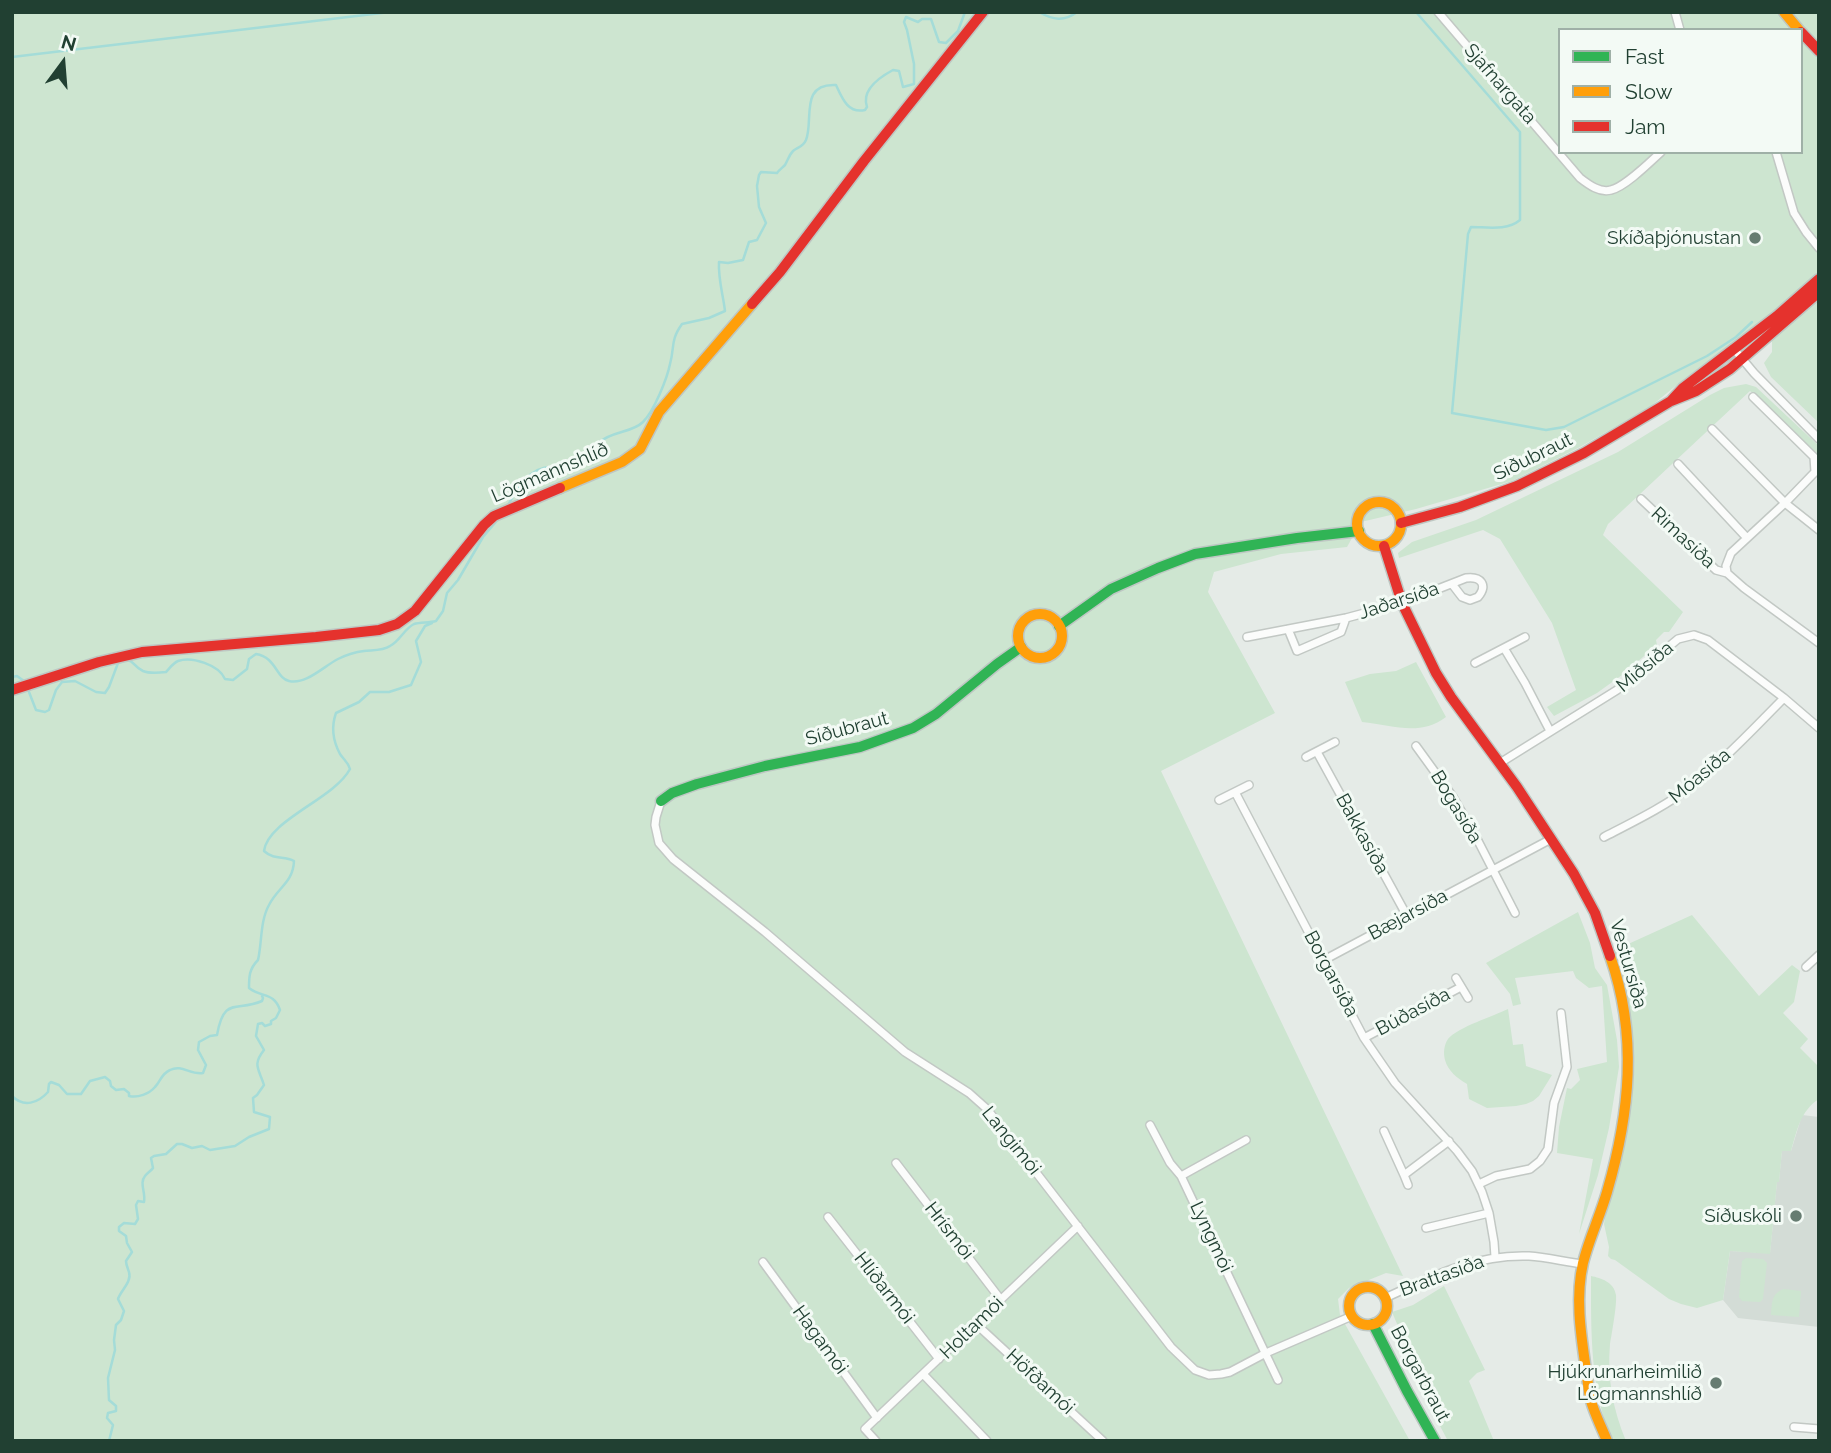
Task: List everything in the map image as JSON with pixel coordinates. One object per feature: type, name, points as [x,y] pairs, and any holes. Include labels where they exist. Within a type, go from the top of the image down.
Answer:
[{"type":"main road","name":"Lögmannshlíð","points":[[12,690],[99,662],[142,652],[316,637],[379,630],[397,624],[415,611],[494,516],[622,462],[640,449],[659,412],[780,272],[864,161],[983,12]]},
{"type":"main road","points":[[1784,12],[1797,28]]},
{"type":"main road","points":[[1803,34],[1819,51]]},
{"type":"main road","name":"Síðubraut","points":[[1671,401],[1683,388],[1777,316],[1819,279]]},
{"type":"main road","name":"Síðubraut","points":[[1401,523],[1426,518],[1496,495],[1531,480],[1671,401],[1688,397],[1743,359],[1819,292]]},
{"type":"main road","points":[[1374,503],[1392,506],[1400,516],[1401,523],[1396,539],[1384,546],[1365,541],[1357,525],[1361,512],[1374,503]]},
{"type":"main road","points":[[1059,626],[1111,589],[1195,554],[1359,531]]},
{"type":"main road","name":"Vestursíða","points":[[1384,546],[1402,603],[1436,673],[1500,762],[1585,894],[1603,934],[1620,991],[1628,1049],[1627,1091],[1617,1153],[1583,1264],[1580,1291],[1580,1326],[1591,1401],[1606,1441]]},
{"type":"main road","points":[[1029,617],[1051,617],[1059,626],[1061,642],[1059,648],[1050,656],[1035,658],[1021,647],[1019,628],[1029,617]]},
{"type":"main road","name":"Síðubraut","points":[[661,801],[672,793],[726,775],[860,747],[914,728],[936,714],[1021,647]]},
{"type":"main road","points":[[1352,1316],[1351,1298],[1359,1290],[1376,1289],[1385,1298]]},
{"type":"main road","name":"Borgarbraut","points":[[1352,1316],[1361,1324],[1373,1324],[1384,1316],[1387,1304],[1385,1298]]},
{"type":"main road","name":"Borgarbraut","points":[[1373,1324],[1435,1441]]},
{"type":"street","name":"Sjafnargata","points":[[1438,12],[1558,152]]},
{"type":"street","name":"Sjafnargata","points":[[1559,154],[1580,178],[1601,190],[1612,190],[1630,180],[1659,154]]},
{"type":"street","points":[[1777,154],[1794,213],[1819,248]]},
{"type":"street","points":[[1734,349],[1819,439]]},
{"type":"street","name":"Rimasíða","points":[[1727,573],[1726,566],[1731,553],[1786,503],[1815,472],[1814,457],[1753,397]]},
{"type":"street","points":[[1712,429],[1786,503],[1819,530]]},
{"type":"street","points":[[1678,464],[1747,538]]},
{"type":"street","name":"Rimasíða","points":[[1641,499],[1716,570],[1727,573],[1819,643]]},
{"type":"street","name":"Jaðarsíða","points":[[1247,637],[1346,618],[1402,603],[1452,584]]},
{"type":"street","name":"Jaðarsíða","points":[[1288,629],[1297,651],[1341,632],[1346,618]]},
{"type":"street","name":"Miðsíða","points":[[1500,762],[1618,690],[1678,639],[1689,635],[1708,640],[1784,698],[1819,729]]},
{"type":"street","points":[[1475,663],[1525,637]]},
{"type":"street","points":[[1504,648],[1550,731]]},
{"type":"street","name":"Móasíða","points":[[1604,837],[1657,809],[1692,786],[1784,698]]},
{"type":"street","points":[[1306,757],[1335,743]]},
{"type":"street","name":"Bogasíða","points":[[1416,746],[1453,797],[1492,870]]},
{"type":"street","name":"Bakkasíða","points":[[1317,752],[1407,916]]},
{"type":"street","points":[[1219,800],[1249,785]]},
{"type":"street","name":"Borgarsíða","points":[[1235,792],[1364,1038],[1395,1083],[1449,1141],[1479,1184],[1489,1213],[1495,1257]]},
{"type":"street","name":"Langimói","points":[[661,801],[655,825],[659,843],[665,851],[765,932],[905,1052],[969,1093],[987,1109],[1171,1347],[1195,1370],[1209,1375],[1221,1374],[1352,1316]]},
{"type":"street","name":"Bæjarsíða","points":[[1324,960],[1550,839]]},
{"type":"street","points":[[1492,870],[1515,913]]},
{"type":"street","points":[[1807,967],[1819,955]]},
{"type":"street","name":"Búðasíða","points":[[1456,978],[1468,998]]},
{"type":"street","name":"Búðasíða","points":[[1364,1038],[1461,987]]},
{"type":"street","points":[[1479,1184],[1530,1169],[1548,1149],[1554,1103],[1567,1067],[1561,1013]]},
{"type":"street","name":"Lyngmói","points":[[1150,1125],[1181,1176],[1278,1380]]},
{"type":"street","points":[[1384,1130],[1408,1185]]},
{"type":"street","points":[[1181,1176],[1246,1140]]},
{"type":"street","points":[[1404,1175],[1449,1141]]},
{"type":"street","name":"Hrísmói","points":[[896,1163],[1001,1300]]},
{"type":"street","points":[[1426,1228],[1489,1213]]},
{"type":"street","name":"Hlíðarmói","points":[[828,1217],[939,1359]]},
{"type":"street","name":"Holtamói","points":[[876,1441],[865,1429],[1078,1226]]},
{"type":"street","name":"Brattasíða","points":[[1385,1298],[1464,1264],[1495,1257],[1530,1256],[1583,1264]]},
{"type":"street","name":"Hagamói","points":[[763,1262],[877,1418]]},
{"type":"street","name":"Höfðamói","points":[[976,1324],[1104,1441]]},
{"type":"street","points":[[923,1374],[987,1441]]},
{"type":"street","points":[[1794,1427],[1819,1429]]},
{"type":"shaded area","name":"Síðuskóli","points":[[1802,1115],[1819,1117],[1819,1327],[1738,1318],[1723,1300],[1730,1251],[1770,1253],[1782,1150],[1791,1151]]},
{"type":"green space","points":[[12,12],[1819,12],[1818,273],[1766,318],[1650,407],[1580,447],[1512,481],[1361,522],[1347,547],[1281,554],[1214,572],[1208,592],[1275,713],[1161,771],[1403,1276],[1386,1273],[1349,1288],[1338,1299],[1340,1315],[1410,1441],[12,1441]]},
{"type":"green space","points":[[1819,295],[1819,423],[1771,377],[1764,363],[1772,352],[1772,338]]},
{"type":"green space","points":[[1746,384],[1756,387],[1819,446],[1819,455],[1750,391],[1608,524],[1603,535],[1683,612],[1669,632],[1664,632],[1656,640],[1657,645],[1622,675],[1597,693],[1554,716],[1547,707],[1576,690],[1552,623],[1500,539],[1483,530],[1399,558],[1398,553],[1412,542],[1476,520],[1618,452],[1710,395],[1724,388]]},
{"type":"green space","points":[[1416,662],[1446,717],[1426,727],[1416,728],[1362,722],[1345,682],[1370,674],[1396,671]]},
{"type":"green space","points":[[1578,912],[1590,943],[1595,968],[1607,985],[1619,1067],[1598,1175],[1579,1234],[1593,1159],[1557,1153],[1559,1127],[1567,1088],[1571,1089],[1580,1080],[1577,1069],[1607,1062],[1602,986],[1589,988],[1576,978],[1573,971],[1515,978],[1521,1004],[1513,1006],[1510,994],[1486,963]]},
{"type":"green space","points":[[1692,915],[1759,996],[1792,965],[1800,971],[1794,1002],[1783,1013],[1808,1039],[1800,1048],[1819,1067],[1819,1099],[1803,1115],[1791,1151],[1782,1151],[1770,1254],[1730,1251],[1723,1300],[1697,1308],[1669,1299],[1611,1259],[1608,1256],[1609,1247],[1604,1224],[1633,1079],[1630,1014],[1615,950]]},
{"type":"green space","points":[[1508,1009],[1513,1045],[1523,1044],[1526,1066],[1552,1075],[1533,1101],[1516,1106],[1487,1108],[1469,1099],[1467,1084],[1453,1074],[1446,1064],[1445,1046],[1448,1039],[1460,1030]]},
{"type":"green space","points":[[1746,1258],[1763,1259],[1767,1263],[1763,1299],[1760,1302],[1742,1301],[1739,1297],[1742,1261]]},
{"type":"green space","points":[[1591,1276],[1610,1284],[1616,1295],[1609,1369],[1614,1406],[1626,1441],[1612,1441],[1599,1401],[1592,1339]]},
{"type":"green space","points":[[1444,1286],[1485,1370],[1469,1381],[1494,1441],[1448,1441],[1392,1312],[1413,1305]]},
{"type":"green space","points":[[1784,1289],[1801,1291],[1799,1317],[1771,1315],[1774,1296]]},
{"type":"waterway","points":[[12,57],[390,12]]},
{"type":"waterway","points":[[507,507],[520,486],[537,470],[553,467],[569,471],[574,469],[605,438],[638,426],[647,417],[663,386],[674,339],[682,324],[725,311],[719,262],[743,260],[749,242],[757,240],[766,223],[759,207],[759,175],[761,172],[777,173],[793,151],[805,142],[810,104],[817,90],[836,85],[843,100],[850,107],[854,110],[865,110],[869,90],[877,80],[893,70],[899,71],[903,87],[914,84],[914,64],[904,22],[906,17],[918,22],[931,19],[939,42],[946,43],[958,31],[965,12]]},
{"type":"waterway","points":[[1039,12],[1058,19],[1077,12]]},
{"type":"waterway","points":[[1416,12],[1520,132],[1520,220],[1503,227],[1471,227],[1468,234],[1452,413],[1546,430],[1564,427],[1707,356],[1736,337],[1752,322]]},
{"type":"waterway","points":[[29,692],[36,710],[45,712],[49,710],[62,682],[75,681],[96,692],[105,693],[118,663],[123,661],[130,661],[148,673],[166,672],[178,661],[197,661],[211,666],[225,679],[233,680],[247,669],[249,659],[256,654],[268,659],[285,679],[302,680],[347,655],[387,648],[414,624],[436,621],[443,611],[447,593],[458,580],[483,537],[500,517]]},
{"type":"waterway","points":[[109,1441],[113,1425],[107,1418],[108,1413],[116,1411],[116,1406],[109,1400],[108,1378],[115,1350],[116,1325],[124,1311],[118,1299],[130,1276],[126,1261],[132,1252],[119,1227],[124,1223],[135,1224],[138,1219],[136,1205],[138,1201],[144,1202],[143,1182],[153,1168],[151,1158],[166,1154],[177,1144],[192,1148],[202,1146],[210,1150],[235,1146],[269,1129],[270,1117],[254,1112],[253,1098],[264,1085],[257,1063],[264,1050],[256,1036],[258,1024],[271,1024],[280,1010],[274,1000],[249,988],[249,980],[251,970],[258,960],[266,911],[291,875],[294,861],[272,856],[264,851],[268,840],[289,819],[342,780],[350,769],[334,739],[336,713],[359,702],[370,692],[389,692],[411,685],[421,662],[416,641],[425,626],[432,623]]},
{"type":"waterway","points":[[12,677],[17,676],[24,681]]},
{"type":"waterway","points":[[12,1096],[21,1102],[31,1103],[48,1092],[51,1082],[59,1085],[67,1094],[81,1094],[90,1081],[105,1077],[116,1090],[124,1089],[129,1096],[136,1096],[153,1089],[165,1073],[174,1068],[203,1073],[206,1065],[198,1050],[199,1042],[217,1035],[227,1010],[262,1001],[262,996]]},
{"type":"traffic: fast","points":[[1059,626],[1111,589],[1195,554],[1359,531]]},
{"type":"traffic: fast","points":[[661,801],[672,793],[697,784],[765,766],[860,747],[913,728],[936,714],[1021,647]]},
{"type":"traffic: fast","points":[[1373,1324],[1435,1441]]},
{"type":"traffic: slow","points":[[1784,12],[1797,28]]},
{"type":"traffic: slow","points":[[560,488],[622,462],[640,449],[659,412],[752,304]]},
{"type":"traffic: slow","points":[[1379,502],[1395,508],[1401,524],[1395,540],[1379,546],[1363,540],[1357,524],[1363,508],[1379,502]]},
{"type":"traffic: slow","points":[[1040,614],[1055,621],[1062,636],[1055,651],[1040,658],[1025,651],[1018,636],[1025,621],[1040,614]]},
{"type":"traffic: slow","points":[[1607,1441],[1590,1397],[1579,1303],[1583,1263],[1615,1162],[1628,1074],[1625,1015],[1610,956]]},
{"type":"traffic: slow","points":[[1368,1287],[1381,1293],[1387,1306],[1381,1319],[1368,1325],[1355,1319],[1349,1306],[1355,1293],[1368,1287]]},
{"type":"traffic: jam","points":[[752,304],[780,272],[864,161],[983,12]]},
{"type":"traffic: jam","points":[[1803,34],[1819,51]]},
{"type":"traffic: jam","points":[[1671,401],[1683,388],[1777,316],[1819,279]]},
{"type":"traffic: jam","points":[[1401,523],[1460,507],[1517,486],[1584,453],[1671,401],[1696,391],[1730,369],[1819,292]]},
{"type":"traffic: jam","points":[[12,690],[99,662],[142,652],[316,637],[379,630],[397,624],[415,611],[494,516],[560,488]]},
{"type":"traffic: jam","points":[[1384,546],[1402,603],[1436,673],[1517,787],[1574,874],[1595,913],[1610,956]]},
{"type":"place","name":"Skíðaþjónustan","points":[[1755,238]]},
{"type":"place","name":"Síðuskóli","points":[[1796,1216]]},
{"type":"place","name":"Hjúkrunarheimilið Lögmannshlíð","points":[[1716,1383]]}]
